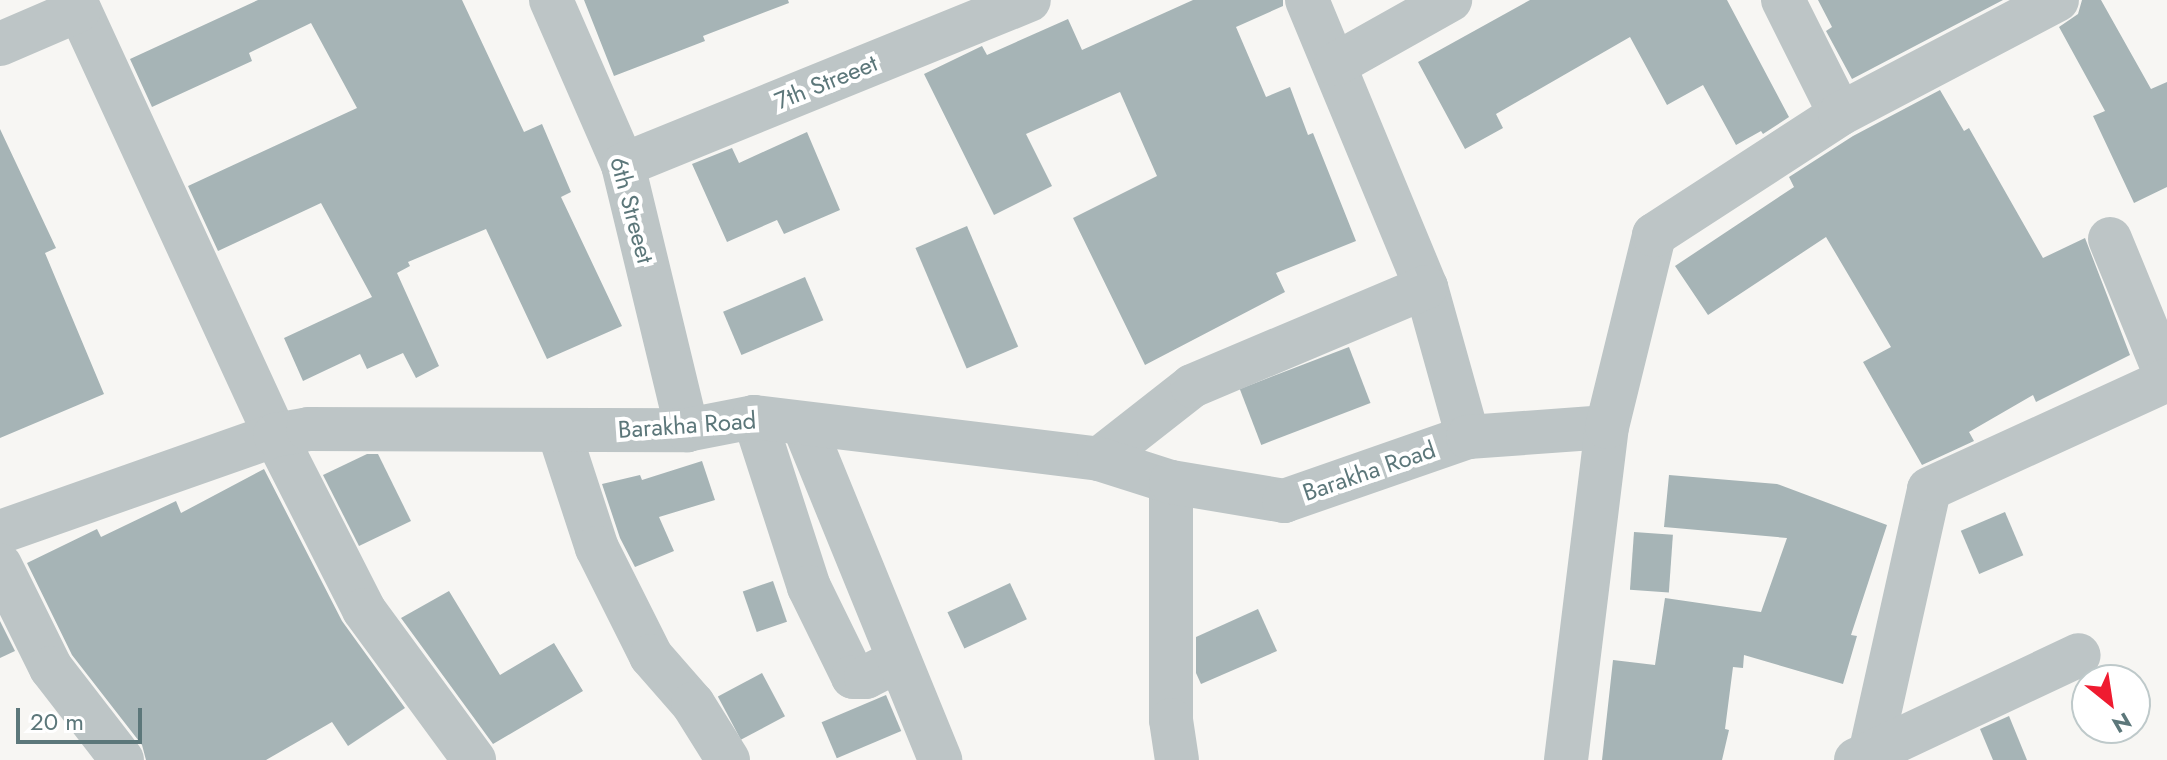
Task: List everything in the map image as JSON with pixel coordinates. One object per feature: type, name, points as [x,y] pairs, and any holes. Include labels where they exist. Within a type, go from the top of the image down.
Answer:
[{"type":"street","name":"6th Streeet","points":[[551,0],[623,165],[687,430]]},
{"type":"street","name":"7th Streeet","points":[[623,165],[1029,0]]},
{"type":"street","points":[[1307,0],[1426,287],[1468,437]]},
{"type":"street","points":[[1336,64],[1450,0]]},
{"type":"street","points":[[1783,0],[1840,114]]},
{"type":"street","points":[[1566,760],[1607,427],[1654,235],[1840,114],[2057,0]]},
{"type":"street","points":[[0,44],[77,5],[275,435],[364,610],[474,760]]},
{"type":"street","points":[[1863,757],[1929,489],[2167,379],[2110,239]]},
{"type":"street","points":[[1099,459],[1192,386],[1426,287]]},
{"type":"street","points":[[754,417],[809,587],[853,677],[866,677],[898,661]]},
{"type":"street","name":"Barakha Road","points":[[0,532],[275,435],[308,429],[687,430],[754,417],[804,426],[1099,459],[1171,482],[1284,501],[1468,437],[1607,427]]},
{"type":"street","points":[[804,426],[940,760]]},
{"type":"street","points":[[559,432],[597,548],[651,656],[693,704],[728,760]]},
{"type":"street","points":[[1171,482],[1171,720],[1177,760]]},
{"type":"street","points":[[0,565],[51,668],[122,760]]},
{"type":"street","points":[[1863,757],[2079,655]]},
{"type":"building","points":[[258,0],[462,0],[524,132],[542,124],[571,192],[561,197],[622,326],[547,359],[486,229],[408,262],[410,266],[397,273],[439,366],[416,378],[403,353],[367,369],[360,354],[303,381],[284,338],[372,297],[321,203],[218,251],[188,186],[357,108],[311,23],[249,53],[252,61],[152,107],[130,59]]},
{"type":"building","points":[[584,0],[788,0],[789,3],[703,36],[705,41],[614,76]]},
{"type":"building","points":[[1193,0],[1283,0],[1283,6],[1236,27],[1266,97],[1290,87],[1308,135],[1313,133],[1356,241],[1276,273],[1285,292],[1145,365],[1073,218],[1157,176],[1120,92],[1026,134],[1052,186],[994,215],[924,74],[982,46],[987,55],[1068,19],[1082,50]]},
{"type":"building","points":[[1530,0],[1727,0],[1789,117],[1763,134],[1761,131],[1736,145],[1703,85],[1667,105],[1630,37],[1496,114],[1503,128],[1465,149],[1418,62]]},
{"type":"building","points":[[1818,0],[2003,0],[1852,79],[1826,31],[1832,27]]},
{"type":"building","points":[[2082,0],[2101,0],[2151,89],[2167,82],[2167,187],[2134,203],[2093,116],[2105,111],[2059,27],[2078,14]]},
{"type":"building","points":[[1940,90],[1964,131],[1969,128],[2043,258],[2085,238],[2130,355],[2036,402],[2033,395],[1969,432],[1974,441],[1922,465],[1863,362],[1891,347],[1826,237],[1708,315],[1675,266],[1794,187],[1789,177],[1853,136]]},
{"type":"building","points":[[0,129],[56,248],[45,253],[104,394],[0,438]]},
{"type":"building","points":[[807,132],[840,210],[784,234],[777,220],[727,242],[692,164],[732,148],[739,163]]},
{"type":"building","points":[[967,226],[1018,347],[967,368],[915,248]]},
{"type":"building","points":[[805,277],[823,320],[741,355],[723,312]]},
{"type":"building","points":[[1349,347],[1371,403],[1261,445],[1240,389]]},
{"type":"building","points":[[367,454],[378,454],[411,521],[359,546],[323,475]]},
{"type":"building","points":[[702,461],[715,500],[659,517],[674,551],[635,567],[620,538],[602,484],[640,475],[642,480]]},
{"type":"building","points":[[264,469],[342,621],[405,708],[348,746],[332,722],[266,760],[146,760],[142,745],[72,655],[27,563],[97,529],[101,537],[176,501],[181,513]]},
{"type":"building","points":[[1669,475],[1777,484],[1887,525],[1851,635],[1857,636],[1843,684],[1744,655],[1743,668],[1733,667],[1725,729],[1729,730],[1722,760],[1602,760],[1613,660],[1655,665],[1665,598],[1761,612],[1787,538],[1664,527]]},
{"type":"building","points":[[2005,512],[2023,555],[1979,574],[1961,531]]},
{"type":"building","points":[[1634,532],[1673,535],[1669,593],[1630,590]]},
{"type":"building","points":[[773,581],[787,622],[757,632],[743,591]]},
{"type":"building","points":[[1010,583],[1027,619],[964,648],[947,612]]},
{"type":"building","points":[[449,591],[500,675],[554,643],[583,691],[493,744],[401,618]]},
{"type":"building","points":[[1258,609],[1277,651],[1201,684],[1196,673],[1196,637]]},
{"type":"building","points":[[0,621],[15,651],[0,658]]},
{"type":"building","points":[[762,673],[785,716],[741,740],[718,696]]},
{"type":"building","points":[[886,695],[901,731],[837,758],[822,722]]},
{"type":"building","points":[[2009,716],[2027,760],[1993,760],[1980,729]]}]
